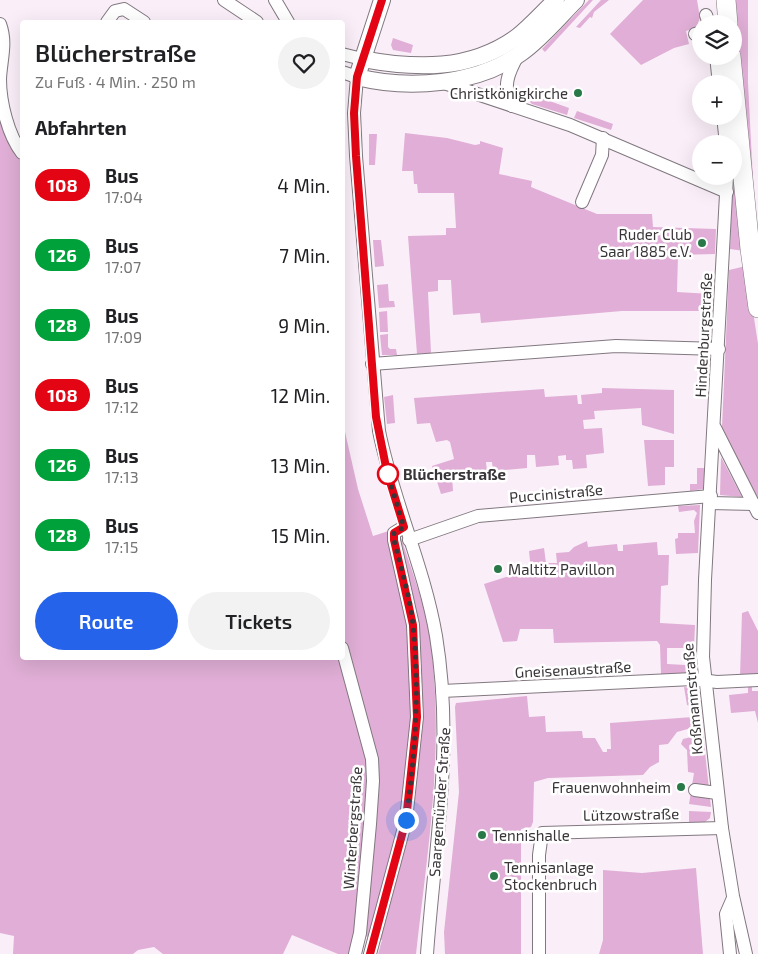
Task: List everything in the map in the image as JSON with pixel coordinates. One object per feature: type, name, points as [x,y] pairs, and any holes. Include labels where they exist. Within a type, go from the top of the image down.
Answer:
[{"type":"highway","points":[[726,0],[727,15]]},
{"type":"highway","points":[[732,65],[750,250],[758,308]]},
{"type":"main road","name":"Saargemünder Straße","points":[[350,74],[362,59],[382,0]]},
{"type":"main road","points":[[362,59],[418,66],[462,62],[493,52],[517,37],[556,0]]},
{"type":"main road","points":[[350,74],[386,82],[441,82],[489,70],[519,54],[542,35],[576,0]]},
{"type":"street","points":[[224,0],[254,20]]},
{"type":"street","points":[[275,0],[287,20]]},
{"type":"street","points":[[109,20],[115,11],[124,9],[141,20]]},
{"type":"street","points":[[0,24],[4,39],[0,80],[3,105],[16,145],[20,150]]},
{"type":"street","points":[[512,106],[507,95],[507,79],[519,54]]},
{"type":"street","points":[[345,55],[362,59]]},
{"type":"street","name":"Saargemünder Straße","points":[[350,74],[372,364],[382,448],[404,527],[430,608],[442,691],[444,761],[427,954]]},
{"type":"street","points":[[441,82],[603,138],[727,192]]},
{"type":"street","points":[[582,202],[602,155],[603,138]]},
{"type":"street","name":"Hindenburgstraße","points":[[710,499],[727,185]]},
{"type":"street","points":[[372,364],[616,346],[719,349]]},
{"type":"street","points":[[714,428],[756,509]]},
{"type":"street","name":"Puccinistraße","points":[[409,540],[478,516],[710,499],[756,509]]},
{"type":"street","name":"Koßmannstraße","points":[[710,499],[702,657],[722,828],[733,898],[746,954]]},
{"type":"street","points":[[370,954],[401,842],[413,765],[417,694],[413,625],[394,540],[394,533],[404,527]]},
{"type":"street","name":"Winterbergstraße","points":[[345,658],[368,736],[373,781],[360,933],[356,954]]},
{"type":"street","name":"Gneisenaustraße","points":[[442,691],[704,679],[717,682],[758,680]]},
{"type":"street","points":[[695,790],[717,793]]},
{"type":"street","name":"Lützowstraße","points":[[539,954],[540,837],[542,833],[722,828]]},
{"type":"street","name":"Koßmannstraße","points":[[730,954],[726,914],[733,898]]},
{"type":"shaded area","points":[[589,0],[593,0],[545,52],[542,49]]},
{"type":"shaded area","points":[[601,0],[609,0],[594,12],[592,18],[590,17],[580,28],[576,27]]},
{"type":"shaded area","points":[[643,0],[697,0],[700,15],[692,15],[692,29],[686,31],[689,44],[674,48],[641,65],[610,34]]},
{"type":"shaded area","points":[[731,0],[748,0],[748,83],[755,220],[752,220],[742,115],[742,75],[738,75],[737,65],[742,65],[742,15],[732,15]]},
{"type":"shaded area","points":[[393,38],[413,45],[411,53],[393,50],[391,45]]},
{"type":"shaded area","points":[[533,95],[569,108],[567,115],[532,104],[530,102]]},
{"type":"shaded area","points":[[577,111],[613,124],[611,130],[574,118]]},
{"type":"shaded area","points":[[0,116],[10,147],[20,160],[20,660],[345,660],[345,432],[358,489],[373,536],[398,528],[420,596],[430,637],[436,717],[430,835],[416,954],[378,954],[382,940],[355,934],[349,954],[338,954],[292,935],[283,954],[163,954],[154,947],[138,950],[133,954],[13,954],[14,936],[0,933]]},
{"type":"shaded area","points":[[405,133],[447,138],[475,145],[480,144],[480,141],[503,148],[499,174],[532,181],[531,187],[597,214],[652,214],[653,227],[716,229],[715,254],[678,255],[677,292],[711,294],[711,311],[622,311],[481,323],[480,313],[453,315],[451,280],[438,280],[438,291],[428,292],[431,353],[417,354],[408,236],[446,235],[446,228],[456,228],[454,193],[418,193],[417,184],[414,184],[413,171],[402,171]]},
{"type":"shaded area","points":[[369,134],[377,134],[375,165],[369,165]]},
{"type":"shaded area","points":[[733,185],[735,185],[744,251],[730,249]]},
{"type":"shaded area","points":[[373,240],[381,240],[384,266],[375,267]]},
{"type":"shaded area","points":[[746,266],[758,344],[758,501],[722,427],[729,270]]},
{"type":"shaded area","points":[[388,284],[389,301],[394,301],[395,307],[379,308],[377,285]]},
{"type":"shaded area","points":[[387,311],[388,332],[380,332],[379,312]]},
{"type":"shaded area","points":[[388,334],[388,347],[396,349],[397,355],[382,355],[380,335]]},
{"type":"shaded area","points":[[602,388],[674,390],[674,434],[642,425],[641,408],[594,411],[595,419],[583,420],[584,429],[602,428],[604,453],[586,455],[587,468],[573,469],[572,460],[566,460],[566,455],[558,456],[559,465],[536,467],[535,455],[527,455],[527,468],[493,471],[492,462],[486,462],[487,472],[452,476],[453,491],[441,494],[432,466],[454,459],[450,442],[447,440],[436,442],[430,423],[417,424],[414,398],[544,389],[545,397],[577,395],[578,404],[582,404],[581,395],[602,393]]},
{"type":"shaded area","points":[[393,395],[395,423],[387,424],[384,397]]},
{"type":"shaded area","points":[[644,440],[674,440],[674,467],[665,467],[665,485],[648,486]]},
{"type":"shaded area","points":[[721,457],[742,497],[720,495]]},
{"type":"shaded area","points":[[697,468],[705,468],[703,489],[690,491],[690,484],[697,484]]},
{"type":"shaded area","points":[[700,505],[698,553],[676,554],[675,539],[678,538],[678,533],[695,533],[694,521],[697,513],[694,510],[679,512],[678,506]]},
{"type":"shaded area","points":[[587,541],[588,547],[617,544],[618,551],[623,551],[623,545],[657,542],[658,555],[669,555],[668,585],[661,586],[660,623],[695,625],[694,648],[667,648],[667,664],[686,665],[687,652],[693,652],[691,673],[661,675],[660,645],[657,641],[554,643],[553,629],[520,629],[517,641],[503,642],[484,584],[512,575],[512,572],[531,571],[529,551],[544,548],[546,563],[557,563],[556,553],[569,552],[574,547]]},
{"type":"shaded area","points":[[748,611],[758,631],[758,675],[740,676],[742,613]]},
{"type":"shaded area","points":[[748,684],[752,684],[752,691],[758,691],[758,723],[755,711],[731,713],[729,695],[748,693]]},
{"type":"shaded area","points":[[684,687],[690,688],[697,696],[702,725],[677,732],[668,744],[659,745],[659,762],[650,767],[643,775],[548,778],[534,782],[533,822],[531,827],[521,829],[521,954],[445,954],[444,932],[459,792],[456,703],[527,696],[529,717],[545,716],[546,732],[582,731],[583,738],[595,738],[603,752],[607,752],[607,749],[611,749],[610,723],[693,717],[690,706],[687,705]]},
{"type":"shaded area","points":[[703,734],[711,807],[689,804],[694,773],[688,772],[687,750],[681,744],[683,739]]},
{"type":"shaded area","points":[[689,811],[711,812],[710,818],[705,822],[689,822]]},
{"type":"shaded area","points":[[696,868],[703,954],[599,954],[603,940],[603,870],[642,873]]},
{"type":"bus line","name":"108","points":[[370,954],[406,820],[417,717],[413,625],[409,599],[394,540],[394,533],[404,527],[387,472],[376,417],[356,156],[354,113],[357,77],[382,0]]},
{"type":"place","name":"Christkönigkirche","points":[[578,93]]},
{"type":"place","name":"Ruder Club Saar 1885 e.V.","points":[[702,243]]},
{"type":"place","name":"Blücherstraße","points":[[388,474]]},
{"type":"place","name":"Maltitz Pavillon","points":[[498,569]]},
{"type":"place","name":"Frauenwohnheim","points":[[681,787]]},
{"type":"place","name":"Tennishalle","points":[[482,835]]},
{"type":"place","name":"Tennisanlage Stockenbruch","points":[[494,876]]},
{"type":"route","points":[[388,474],[387,472],[404,527],[394,533],[394,540],[409,599],[413,625],[417,694],[413,765],[406,820]]}]
